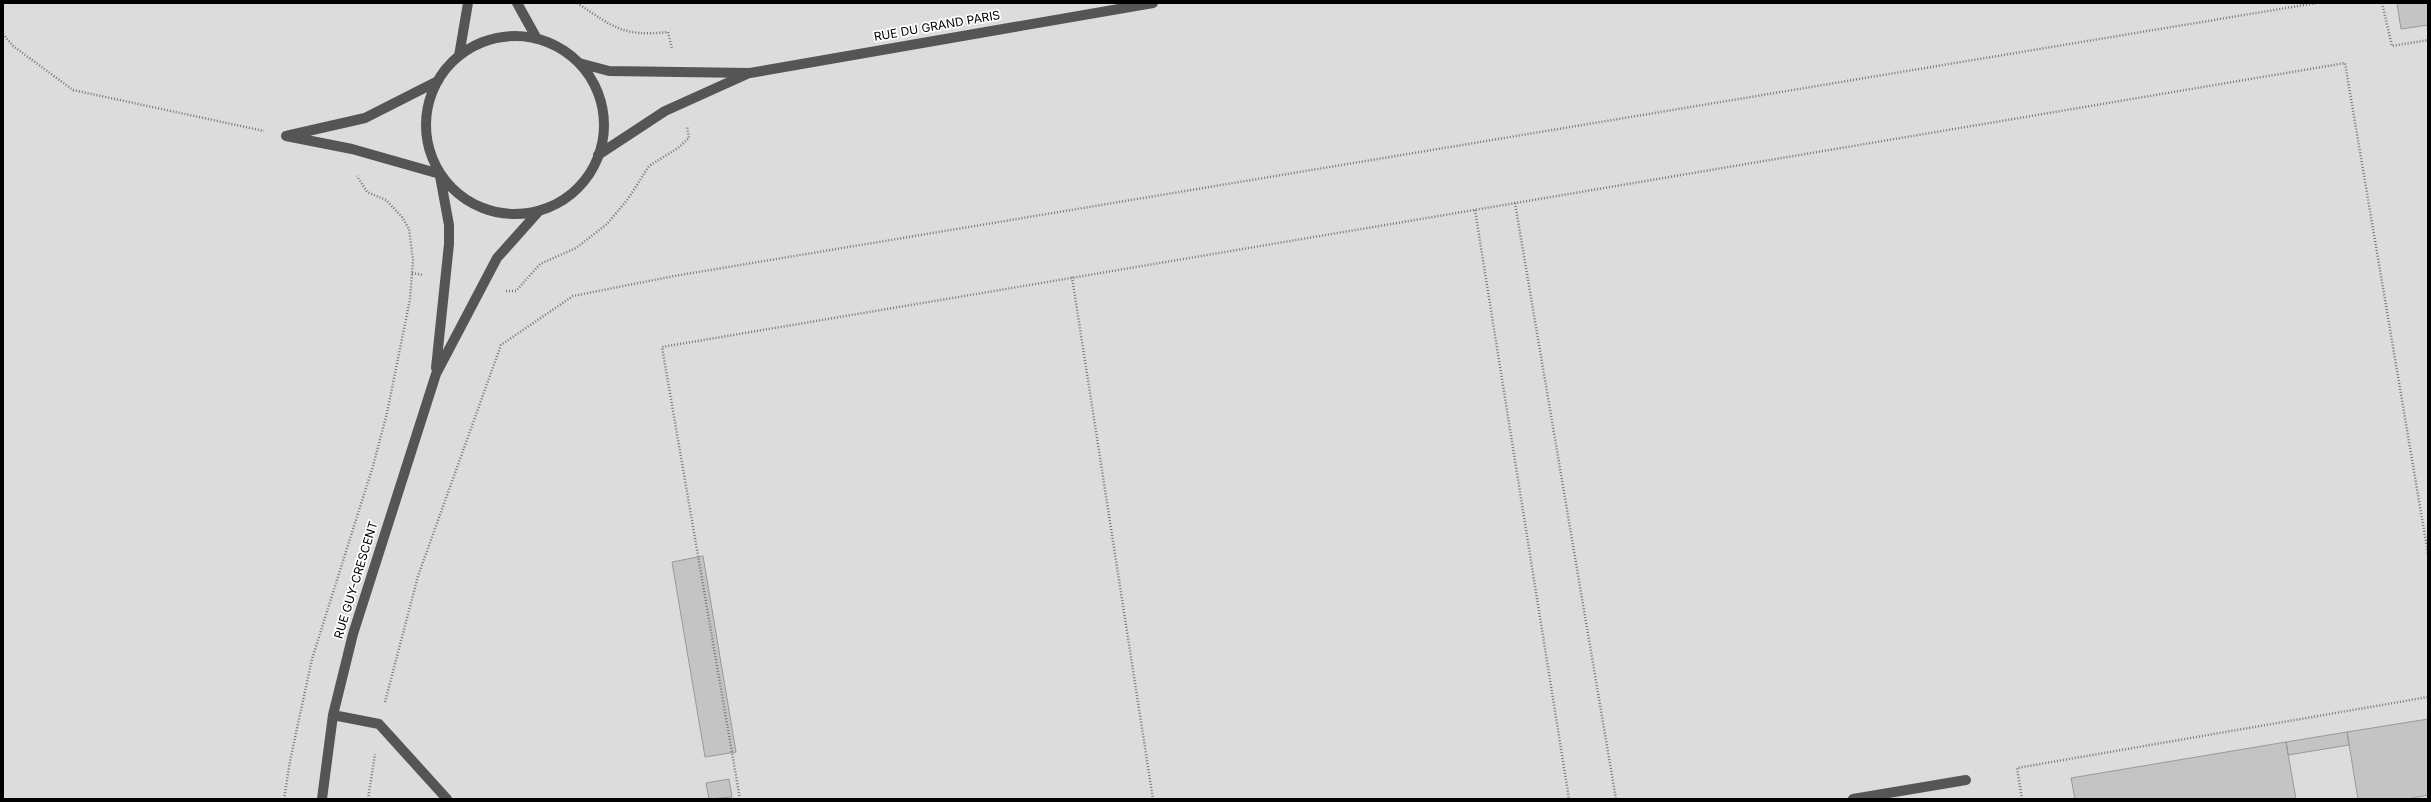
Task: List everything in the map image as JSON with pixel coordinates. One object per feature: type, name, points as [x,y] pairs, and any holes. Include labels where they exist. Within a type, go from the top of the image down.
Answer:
[{"type":"street","points":[[459,56],[468,3]]},
{"type":"street","points":[[517,3],[537,39]]},
{"type":"street","name":"RUE DU GRAND PARIS","points":[[579,63],[609,71],[750,73],[942,38],[1153,3]]},
{"type":"street","points":[[521,37],[537,39],[560,49],[579,63],[595,86],[603,113],[604,128],[598,155],[589,174],[576,190],[559,203],[539,211],[507,214],[476,206],[454,191],[440,174],[431,157],[428,144],[426,118],[429,99],[438,81],[451,63],[459,56],[488,41],[521,37]]},
{"type":"street","name":"RUE DU GRAND PARIS","points":[[598,155],[665,111],[750,73]]},
{"type":"street","points":[[286,136],[365,118],[438,81]]},
{"type":"street","points":[[286,136],[352,149],[440,174]]},
{"type":"street","name":"RUE GUY-CRESCENT","points":[[436,374],[449,244],[449,225],[440,174]]},
{"type":"street","name":"RUE GUY-CRESCENT","points":[[322,799],[333,715],[353,634],[436,374],[496,258],[539,211]]},
{"type":"street","points":[[333,715],[379,724],[447,799]]},
{"type":"street","points":[[1853,799],[1966,780]]},
{"type":"path","points":[[368,799],[379,724],[418,576],[501,345],[573,296],[674,276],[2316,3]]},
{"type":"path","points":[[2382,3],[2392,46],[2428,40]]},
{"type":"path","points":[[3,34],[13,46],[73,90],[286,136]]},
{"type":"path","points":[[740,799],[662,347],[2345,63],[2428,554]]},
{"type":"path","points":[[284,799],[290,761],[312,659],[373,466],[387,413],[410,299],[413,260],[409,229],[402,217],[386,200],[367,192],[358,181],[352,149]]},
{"type":"path","points":[[1515,203],[1616,799]]},
{"type":"path","points":[[1475,210],[1569,799]]},
{"type":"path","points":[[1072,277],[1153,799]]},
{"type":"path","points":[[2022,799],[2017,768],[2428,697]]},
{"type":"shaded area","points":[[3,3],[2428,3],[2428,799],[3,799]]},
{"type":"building","points":[[2397,3],[2428,3],[2428,25],[2401,29]]},
{"type":"building","points":[[703,556],[736,752],[705,757],[672,562]]},
{"type":"building","points":[[2428,719],[2428,795],[2408,799],[2358,799],[2347,732]]},
{"type":"building","points":[[2347,732],[2349,745],[2288,755],[2286,742]]},
{"type":"building","points":[[2286,742],[2296,799],[2075,799],[2071,778]]},
{"type":"building","points":[[729,779],[732,797],[709,799],[706,783]]}]
